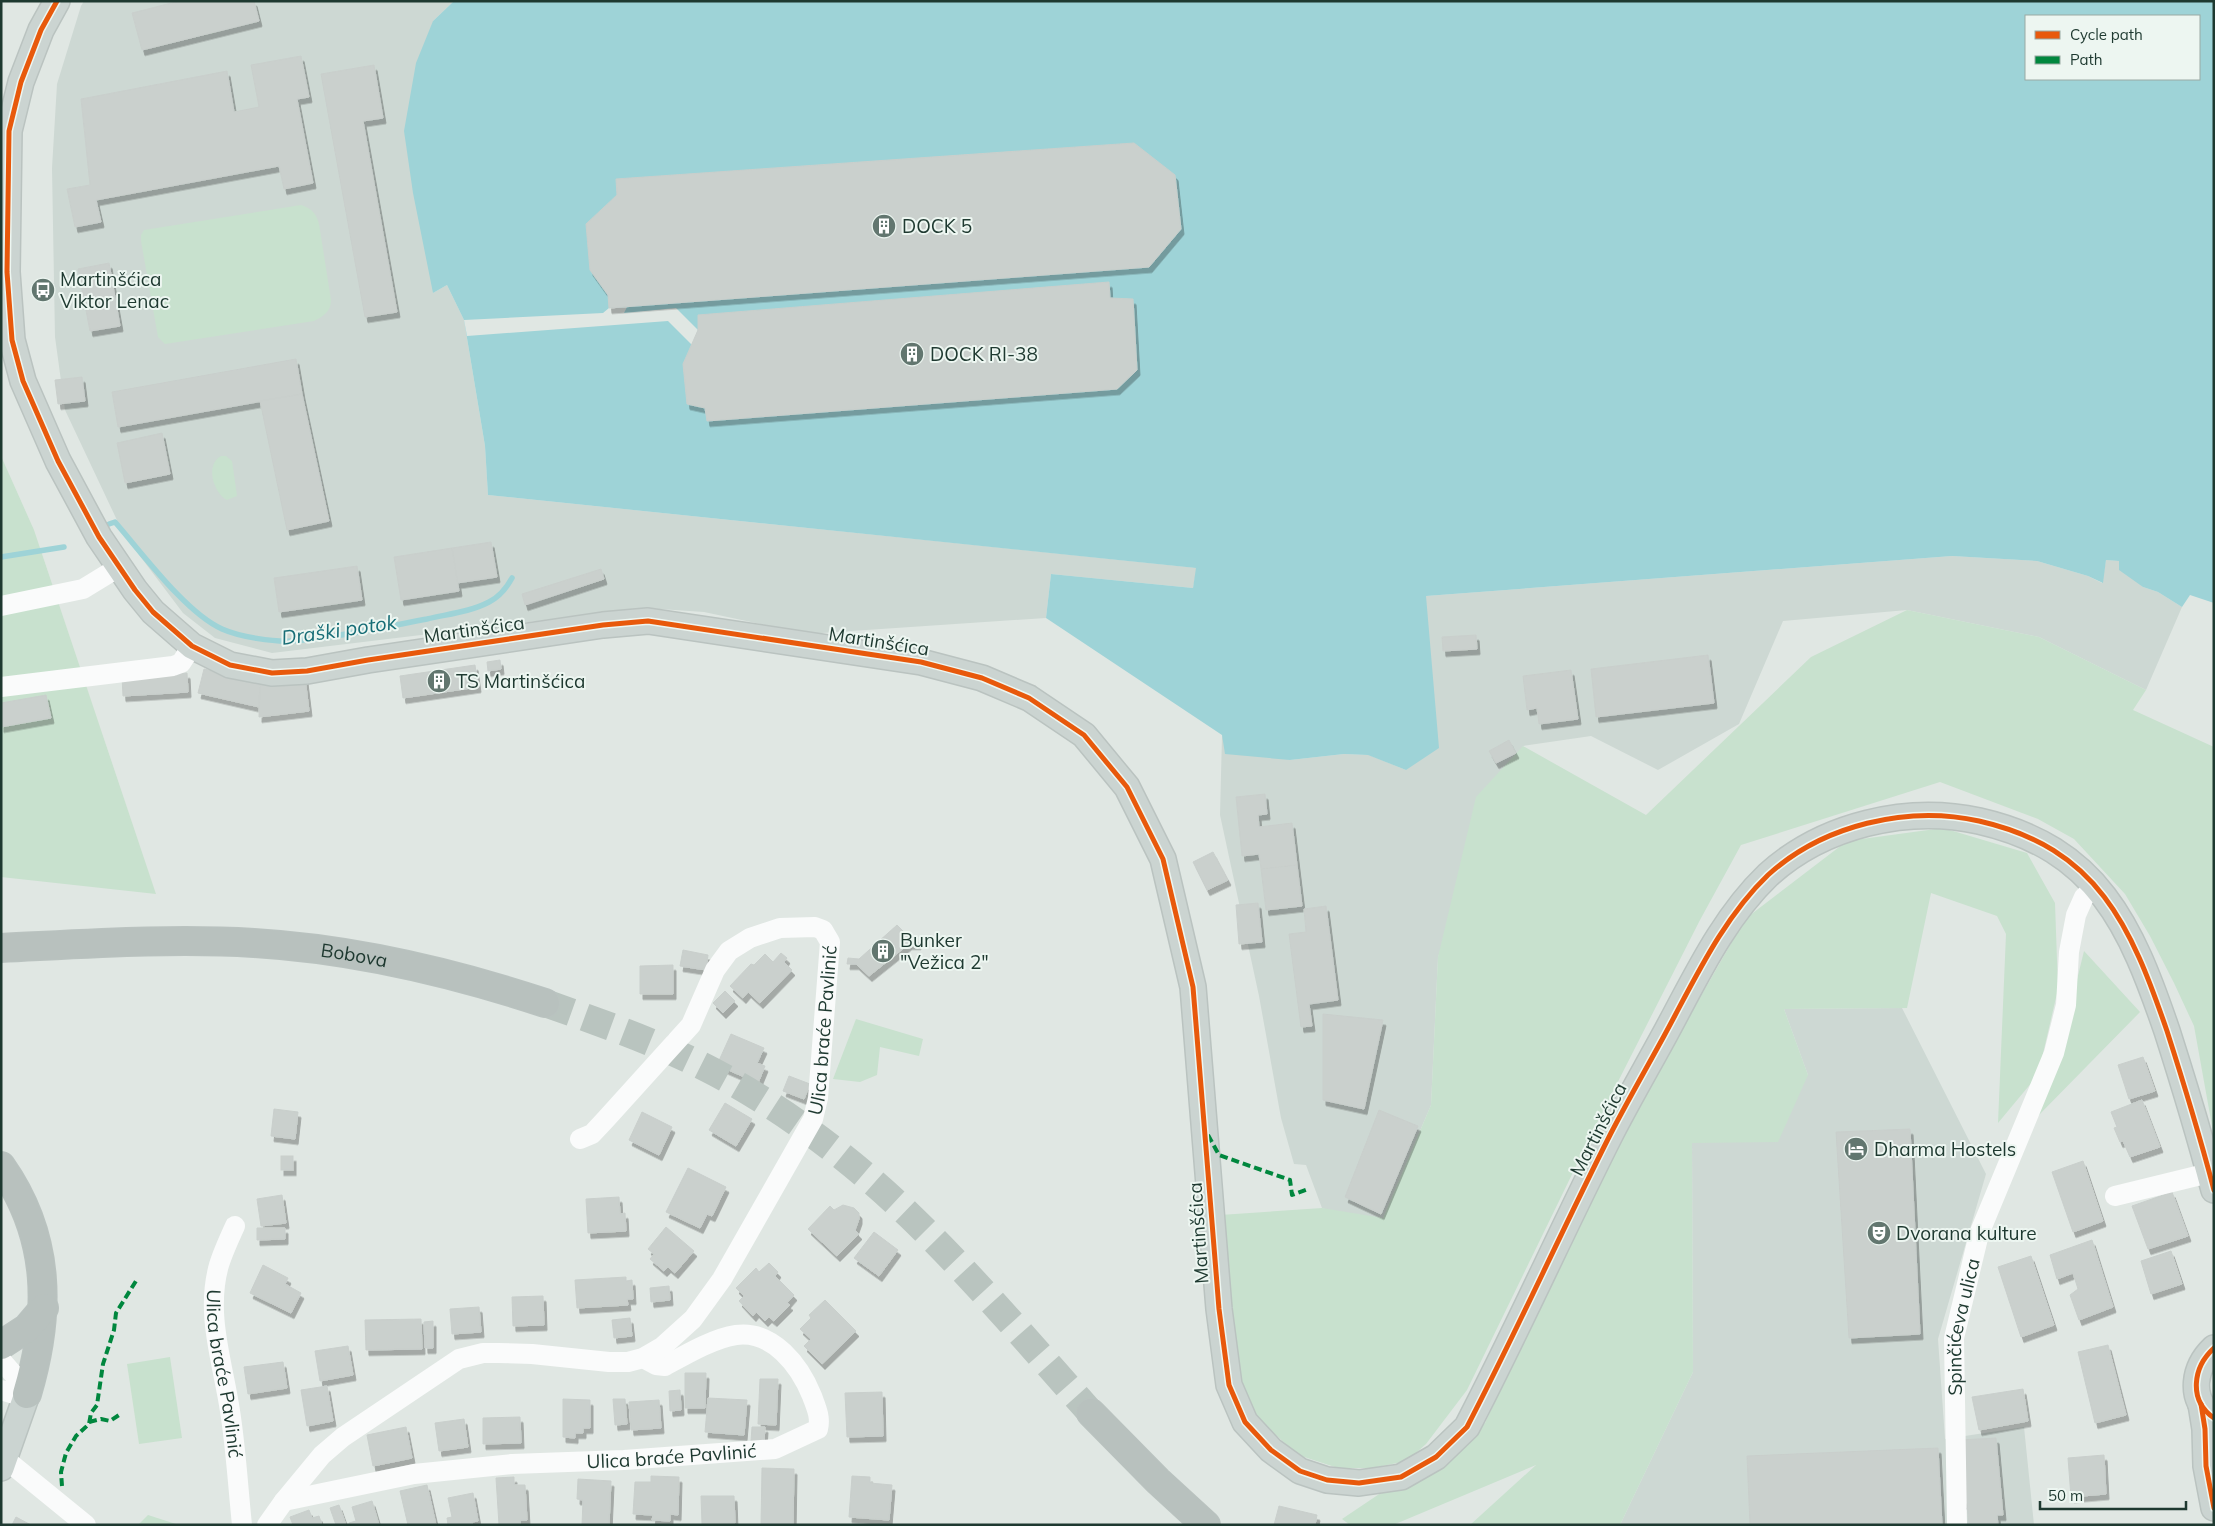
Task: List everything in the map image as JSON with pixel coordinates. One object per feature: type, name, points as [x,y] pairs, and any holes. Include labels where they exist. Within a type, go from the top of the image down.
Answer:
[{"type":"highway","name":"Bobova","points":[[1,948],[157,941],[256,944],[354,954],[451,975],[545,1003]]},
{"type":"highway","points":[[1,1166],[19,1195],[35,1233],[42,1276],[44,1308],[36,1359],[14,1392]]},
{"type":"highway","points":[[1,1345],[27,1328],[44,1308]]},
{"type":"highway","points":[[1091,1413],[1158,1481],[1206,1525]]},
{"type":"main road","name":"Martinšćica","points":[[57,1],[40,30],[22,82],[9,131],[7,272],[12,340],[23,381],[58,462],[99,537],[153,612],[192,646],[230,664],[272,673],[307,671],[368,660],[603,625],[648,621],[920,662],[982,678],[1029,698],[1084,734],[1127,787],[1163,859],[1193,987],[1219,1310],[1229,1385],[1245,1422],[1271,1450],[1300,1471],[1327,1480],[1359,1483],[1401,1477],[1436,1458],[1467,1427],[1611,1134],[1691,986],[1726,927],[1748,897],[1769,874],[1811,844],[1834,833],[1884,819],[1951,816],[1977,821],[2022,835],[2069,862],[2096,886],[2119,915],[2148,976],[2183,1078],[2212,1184]]},
{"type":"main road","points":[[2214,1348],[2205,1356],[2197,1374],[2196,1392],[2207,1411],[2205,1429],[2206,1466],[2214,1508]]},
{"type":"main road","points":[[2,1459],[14,1392]]},
{"type":"street","points":[[1,606],[83,589],[119,567]]},
{"type":"street","points":[[1,686],[173,666],[181,663],[192,646]]},
{"type":"street","name":"Spinčićeva ulica","points":[[1957,1525],[1954,1338],[1979,1234],[2054,1053],[2066,1005],[2069,952],[2076,915],[2084,897],[2096,886]]},
{"type":"street","name":"Ulica braće Pavlinić","points":[[267,1525],[322,1454],[343,1437],[459,1359],[483,1353],[498,1352],[628,1362],[643,1358],[662,1347],[693,1319],[722,1279],[813,1119],[818,1098],[830,948],[828,935],[823,930],[815,927],[780,928],[750,938],[729,951],[715,970],[691,1025],[592,1134],[580,1139]]},
{"type":"street","points":[[2116,1196],[2212,1184]]},
{"type":"street","name":"Ulica braće Pavlinić","points":[[235,1226],[219,1265],[214,1310],[215,1334],[229,1402],[237,1460],[242,1525]]},
{"type":"street","name":"Ulica braće Pavlinić","points":[[284,1501],[414,1474],[512,1464],[624,1460],[775,1449],[818,1429],[817,1407],[806,1381],[794,1362],[766,1340],[747,1334],[735,1335],[665,1366],[656,1365],[643,1358]]},
{"type":"street","points":[[1,1360],[21,1383],[14,1392]]},
{"type":"street","points":[[2,1459],[86,1525]]},
{"type":"shaded area","points":[[84,1],[454,1],[433,21],[433,293],[447,285],[464,320],[485,446],[488,495],[1197,568],[1193,588],[1051,574],[1046,618],[807,634],[704,612],[645,608],[272,653],[215,638],[183,613],[124,535],[65,410],[55,337],[52,168],[57,84]]},
{"type":"shaded area","points":[[1952,556],[2037,561],[2088,576],[2102,583],[2106,560],[2120,561],[2143,587],[2158,592],[2182,607],[2146,690],[2039,637],[1907,610],[1783,621],[1739,724],[1658,770],[1591,736],[1523,746],[1438,957],[1431,1105],[1383,1218],[1340,1214],[1322,1208],[1306,1165],[1294,1164],[1281,1118],[1259,996],[1220,815],[1222,736],[1290,760],[1344,754],[1369,755],[1406,770],[1426,596]]},
{"type":"shaded area","points":[[1902,1008],[1986,1174],[1938,1339],[1945,1439],[2024,1427],[2034,1525],[1620,1525],[1693,1372],[1692,1143],[1808,1075],[1784,1009]]},
{"type":"green space","points":[[301,205],[313,212],[319,224],[331,300],[330,307],[324,315],[314,321],[165,344],[158,337],[141,241],[141,235],[144,230]]},
{"type":"green space","points":[[1,456],[34,530],[156,894],[1,877]]},
{"type":"green space","points":[[221,456],[226,456],[232,461],[237,496],[227,500],[218,491],[212,472],[213,465]]},
{"type":"green space","points":[[1907,610],[2039,637],[2146,690],[2133,710],[2214,747],[2214,1137],[2194,1026],[2174,983],[2150,936],[2125,894],[2074,839],[2038,819],[1940,782],[1741,845],[1700,920],[1598,1121],[1467,1390],[1426,1444],[1407,1461],[1372,1468],[1338,1468],[1298,1455],[1245,1407],[1220,1215],[1322,1208],[1383,1218],[1431,1105],[1438,957],[1476,797],[1523,746],[1646,815],[1811,657]]},
{"type":"green space","points":[[1943,828],[2027,853],[2055,903],[2058,989],[2038,1075],[1998,1123],[2006,934],[1997,916],[1931,893],[1907,1008],[1784,1009],[1808,1075],[1778,1142],[1692,1143],[1693,1372],[1620,1525],[1470,1525],[1536,1465],[1393,1525],[1350,1525],[1342,1519],[1485,1423],[1588,1205],[1658,1071],[1745,919],[1847,841]]},
{"type":"green space","points":[[2084,951],[2140,1012],[2036,1118],[2063,1037]]},
{"type":"green space","points":[[856,1019],[923,1039],[919,1056],[880,1047],[877,1075],[860,1082],[833,1079]]},
{"type":"green space","points":[[170,1357],[182,1438],[139,1444],[127,1364]]},
{"type":"green space","points":[[148,1515],[179,1525],[138,1525]]},
{"type":"water","points":[[454,1],[2214,1],[2214,603],[2190,595],[2182,607],[2158,592],[2143,587],[2119,570],[2119,561],[2106,560],[2103,583],[2088,576],[2037,561],[1952,556],[1426,596],[1439,748],[1406,770],[1368,755],[1344,754],[1290,760],[1225,754],[1222,735],[1046,618],[1051,574],[1193,588],[1196,568],[488,495],[485,446],[464,320],[447,285],[433,293],[413,193],[404,131],[416,63],[433,21]]},
{"type":"pier","points":[[627,307],[624,313],[676,308],[698,330],[692,345],[668,321],[467,336],[464,320],[603,313],[609,308]]},
{"type":"building","points":[[179,1],[254,1],[259,21],[142,50],[132,13]]},
{"type":"building","points":[[301,56],[309,97],[297,99],[313,183],[284,189],[279,166],[96,200],[101,222],[75,227],[67,189],[90,185],[81,99],[227,71],[234,112],[259,107],[251,65]]},
{"type":"building","points":[[374,65],[383,118],[363,121],[397,312],[365,317],[321,74]]},
{"type":"building","name":"DOCK 5","points":[[1134,143],[1175,175],[1181,229],[1149,267],[609,308],[608,295],[590,270],[586,224],[617,195],[616,179]]},
{"type":"building","points":[[109,263],[120,326],[90,331],[78,269]]},
{"type":"building","name":"DOCK RI-38","points":[[1109,282],[1110,298],[1133,299],[1137,370],[1117,389],[707,421],[705,408],[687,404],[683,364],[698,330],[698,315]]},
{"type":"building","points":[[296,359],[302,394],[118,427],[112,392]]},
{"type":"building","points":[[82,377],[85,401],[58,404],[55,380]]},
{"type":"building","points":[[302,394],[329,521],[287,530],[260,401]]},
{"type":"building","points":[[162,433],[170,474],[125,483],[117,443]]},
{"type":"building","points":[[491,542],[497,577],[457,583],[452,548]]},
{"type":"building","points":[[452,548],[459,591],[401,600],[394,557]]},
{"type":"building","points":[[357,566],[362,600],[279,612],[274,578]]},
{"type":"building","points":[[601,569],[604,579],[525,605],[522,594]]},
{"type":"building","points":[[1476,635],[1477,649],[1443,651],[1442,637]]},
{"type":"building","points":[[1708,655],[1714,703],[1596,717],[1591,669]]},
{"type":"building","points":[[500,660],[501,669],[488,671],[487,662]]},
{"type":"building","name":"TS Martinšćica","points":[[475,665],[478,687],[403,698],[400,676]]},
{"type":"building","points":[[204,669],[260,683],[259,707],[198,693]]},
{"type":"building","points":[[1571,670],[1578,719],[1539,724],[1537,708],[1527,710],[1523,676]]},
{"type":"building","points":[[187,673],[188,692],[123,696],[122,677]]},
{"type":"building","points":[[305,678],[309,711],[259,717],[260,683]]},
{"type":"building","points":[[46,695],[51,718],[1,727],[1,703]]},
{"type":"building","points":[[1509,740],[1516,753],[1496,763],[1489,751]]},
{"type":"building","points":[[1265,794],[1267,814],[1258,815],[1259,827],[1292,823],[1297,865],[1261,869],[1259,854],[1242,856],[1236,797]]},
{"type":"building","points":[[1213,852],[1228,880],[1207,890],[1193,862]]},
{"type":"building","points":[[1297,865],[1302,906],[1266,910],[1261,869]]},
{"type":"building","points":[[1258,903],[1262,942],[1239,944],[1236,905]]},
{"type":"building","points":[[1326,906],[1338,1000],[1309,1004],[1312,1026],[1301,1027],[1289,934],[1306,932],[1304,909]]},
{"type":"building","name":"Bunker \"Vežica 2\"","points":[[897,925],[909,937],[917,938],[918,944],[909,944],[869,976],[856,964],[847,964],[848,958],[859,959]]},
{"type":"building","points":[[683,950],[708,955],[706,970],[680,966]]},
{"type":"building","points":[[781,953],[787,958],[784,962],[792,970],[760,1003],[748,992],[743,998],[730,986],[751,964],[754,965],[765,954],[773,962]]},
{"type":"building","points":[[673,965],[673,994],[640,994],[640,966]]},
{"type":"building","points":[[725,991],[735,1001],[723,1013],[713,1003]]},
{"type":"building","points":[[1323,1014],[1383,1020],[1364,1109],[1323,1100]]},
{"type":"building","points":[[731,1034],[764,1048],[757,1063],[765,1066],[758,1083],[717,1065]]},
{"type":"building","points":[[2143,1057],[2155,1091],[2129,1099],[2118,1065]]},
{"type":"building","points":[[789,1076],[810,1084],[804,1099],[783,1091]]},
{"type":"building","points":[[2142,1100],[2160,1147],[2130,1157],[2123,1141],[2120,1142],[2114,1128],[2117,1127],[2111,1112]]},
{"type":"building","points":[[725,1103],[752,1119],[736,1146],[709,1130]]},
{"type":"building","points":[[274,1109],[298,1112],[295,1139],[271,1136]]},
{"type":"building","points":[[1379,1110],[1418,1126],[1381,1214],[1345,1197]]},
{"type":"building","points":[[642,1112],[672,1127],[659,1155],[629,1140]]},
{"type":"building","name":"Dvorana kulture","points":[[1910,1129],[1920,1334],[1849,1338],[1836,1132]]},
{"type":"building","points":[[281,1156],[293,1156],[293,1170],[281,1170]]},
{"type":"building","points":[[2083,1161],[2103,1221],[2073,1232],[2052,1172]]},
{"type":"building","points":[[688,1168],[726,1187],[712,1216],[707,1214],[700,1228],[666,1212]]},
{"type":"building","points":[[2172,1192],[2188,1236],[2148,1249],[2132,1206]]},
{"type":"building","points":[[282,1195],[286,1223],[261,1226],[257,1199]]},
{"type":"building","points":[[619,1197],[620,1214],[625,1213],[626,1231],[588,1233],[586,1199]]},
{"type":"building","points":[[843,1205],[854,1208],[859,1213],[855,1230],[859,1234],[837,1256],[808,1229],[830,1206],[834,1210]]},
{"type":"building","points":[[666,1227],[694,1251],[675,1273],[668,1267],[664,1271],[650,1259],[654,1254],[648,1249]]},
{"type":"building","points":[[257,1228],[285,1228],[285,1239],[257,1240]]},
{"type":"building","points":[[874,1232],[898,1250],[879,1276],[854,1258]]},
{"type":"building","points":[[2092,1240],[2113,1307],[2079,1320],[2070,1295],[2078,1289],[2073,1273],[2057,1279],[2050,1255]]},
{"type":"building","points":[[2171,1251],[2182,1284],[2151,1294],[2141,1261]]},
{"type":"building","points":[[2031,1256],[2054,1325],[2021,1337],[1998,1267]]},
{"type":"building","points":[[769,1263],[778,1272],[775,1276],[794,1295],[787,1303],[790,1305],[774,1321],[769,1317],[765,1321],[756,1312],[753,1316],[739,1301],[744,1296],[736,1288],[756,1268],[759,1272]]},
{"type":"building","points":[[263,1265],[288,1278],[285,1284],[301,1293],[291,1313],[250,1293]]},
{"type":"building","points":[[626,1277],[626,1281],[632,1280],[633,1299],[627,1299],[628,1305],[577,1308],[575,1280]]},
{"type":"building","points":[[669,1286],[670,1300],[651,1302],[650,1288]]},
{"type":"building","points":[[543,1296],[544,1325],[513,1326],[512,1297]]},
{"type":"building","points":[[825,1300],[856,1331],[822,1364],[804,1346],[811,1339],[800,1329],[811,1318],[809,1315]]},
{"type":"building","points":[[479,1307],[481,1332],[452,1334],[450,1309]]},
{"type":"building","points":[[630,1318],[632,1336],[614,1338],[612,1320]]},
{"type":"building","points":[[421,1319],[422,1349],[366,1350],[365,1320]]},
{"type":"building","points":[[433,1321],[433,1348],[425,1348],[424,1322]]},
{"type":"building","points":[[2108,1345],[2126,1415],[2095,1423],[2078,1352]]},
{"type":"building","points":[[348,1346],[353,1375],[320,1381],[315,1351]]},
{"type":"building","points":[[283,1362],[287,1388],[248,1394],[244,1367]]},
{"type":"building","points":[[685,1373],[706,1373],[705,1408],[685,1408]]},
{"type":"building","points":[[760,1379],[778,1379],[776,1425],[758,1424]]},
{"type":"building","points":[[327,1386],[333,1421],[307,1426],[301,1390]]},
{"type":"building","points":[[2023,1389],[2028,1421],[1979,1430],[1972,1397]]},
{"type":"building","points":[[680,1390],[681,1410],[670,1411],[669,1391]]},
{"type":"building","points":[[882,1392],[883,1436],[847,1437],[845,1393]]},
{"type":"building","points":[[708,1398],[747,1400],[744,1435],[705,1432]]},
{"type":"building","points":[[563,1399],[590,1400],[590,1428],[583,1428],[583,1433],[575,1433],[575,1438],[563,1437]]},
{"type":"building","points":[[613,1399],[625,1399],[627,1424],[615,1425]]},
{"type":"building","points":[[659,1400],[661,1428],[631,1430],[629,1402]]},
{"type":"building","points":[[520,1417],[521,1443],[483,1444],[483,1418]]},
{"type":"building","points":[[464,1419],[468,1447],[439,1451],[435,1423]]},
{"type":"building","points":[[406,1427],[412,1458],[373,1466],[367,1435]]},
{"type":"building","points":[[752,1427],[765,1427],[764,1442],[751,1441]]},
{"type":"building","points":[[1996,1438],[2003,1515],[1997,1515],[1998,1525],[1969,1525],[1967,1503],[1962,1504],[1959,1440]]},
{"type":"building","points":[[1938,1448],[1942,1525],[1750,1525],[1747,1456]]},
{"type":"building","points":[[2104,1455],[2106,1494],[2071,1497],[2068,1458]]},
{"type":"building","points":[[762,1468],[794,1469],[793,1525],[761,1525]]},
{"type":"building","points":[[651,1476],[679,1477],[678,1515],[670,1514],[670,1521],[652,1520],[653,1515],[633,1514],[635,1482],[651,1482]]},
{"type":"building","points":[[852,1476],[870,1477],[870,1483],[892,1485],[889,1520],[849,1517]]},
{"type":"building","points":[[514,1477],[514,1485],[525,1485],[527,1520],[520,1520],[520,1525],[499,1525],[496,1478]]},
{"type":"building","points":[[578,1479],[611,1481],[609,1525],[582,1525],[583,1500],[577,1499]]},
{"type":"building","points":[[427,1485],[436,1525],[408,1525],[400,1491]]},
{"type":"building","points":[[473,1493],[478,1521],[472,1522],[473,1525],[448,1525],[447,1518],[452,1517],[448,1498]]},
{"type":"building","points":[[701,1496],[734,1496],[735,1523],[702,1524]]},
{"type":"building","points":[[372,1501],[379,1525],[350,1525],[349,1523],[356,1521],[352,1507]]},
{"type":"building","points":[[339,1505],[346,1525],[336,1525],[330,1508]]},
{"type":"building","points":[[1279,1506],[1317,1515],[1315,1525],[1274,1525]]},
{"type":"building","points":[[309,1510],[312,1518],[319,1516],[322,1525],[293,1525],[290,1517]]},
{"type":"building","points":[[16,1517],[31,1525],[12,1525]]},
{"type":"waterway","name":"Draški potok","points":[[109,524],[115,522],[179,596],[208,621],[229,632],[266,640],[292,641],[325,637],[377,629],[467,610],[496,598],[512,578]]},
{"type":"waterway","name":"Draški potok","points":[[1,557],[64,547]]},
{"type":"tunnel","points":[[545,1003],[632,1035],[716,1073],[793,1120],[842,1156],[888,1195],[934,1240],[1091,1413]]},
{"type":"marked path","points":[[1208,1135],[1219,1155],[1290,1180],[1292,1195],[1308,1189]]},
{"type":"marked path","points":[[62,1486],[61,1472],[66,1453],[76,1436],[89,1424],[91,1413],[97,1405],[103,1364],[114,1330],[116,1313],[136,1281]]},
{"type":"marked path","points":[[89,1422],[101,1419],[110,1421],[119,1415]]},
{"type":"cycle path","points":[[57,1],[41,30],[21,82],[9,131],[7,272],[12,340],[23,381],[58,461],[99,537],[135,590],[153,612],[192,646],[230,665],[272,673],[307,671],[368,660],[603,625],[648,621],[921,662],[982,678],[1029,698],[1084,735],[1127,787],[1163,859],[1193,987],[1219,1309],[1229,1385],[1245,1422],[1271,1450],[1300,1471],[1327,1480],[1359,1483],[1401,1477],[1436,1457],[1467,1427],[1504,1355],[1610,1135],[1698,972],[1723,931],[1752,892],[1768,875],[1790,858],[1814,843],[1867,823],[1923,816],[1952,817],[1979,821],[2020,833],[2054,850],[2081,872],[2104,897],[2123,926],[2139,958],[2167,1031],[2192,1110],[2214,1190]]},
{"type":"cycle path","points":[[2214,1348],[2201,1364],[2196,1383],[2200,1402],[2214,1418]]},
{"type":"cycle path","points":[[2201,1404],[2205,1429],[2206,1466],[2214,1508]]},
{"type":"place","name":"DOCK 5","points":[[884,226]]},
{"type":"place","name":"Martinšćica Viktor Lenac","points":[[43,290]]},
{"type":"place","name":"DOCK RI-38","points":[[912,354]]},
{"type":"place","name":"TS Martinšćica","points":[[439,681]]},
{"type":"place","name":"Bunker \"Vežica 2\"","points":[[883,951]]},
{"type":"place","name":"Dharma Hostels","points":[[1856,1149]]},
{"type":"place","name":"Dvorana kulture","points":[[1879,1233]]}]
